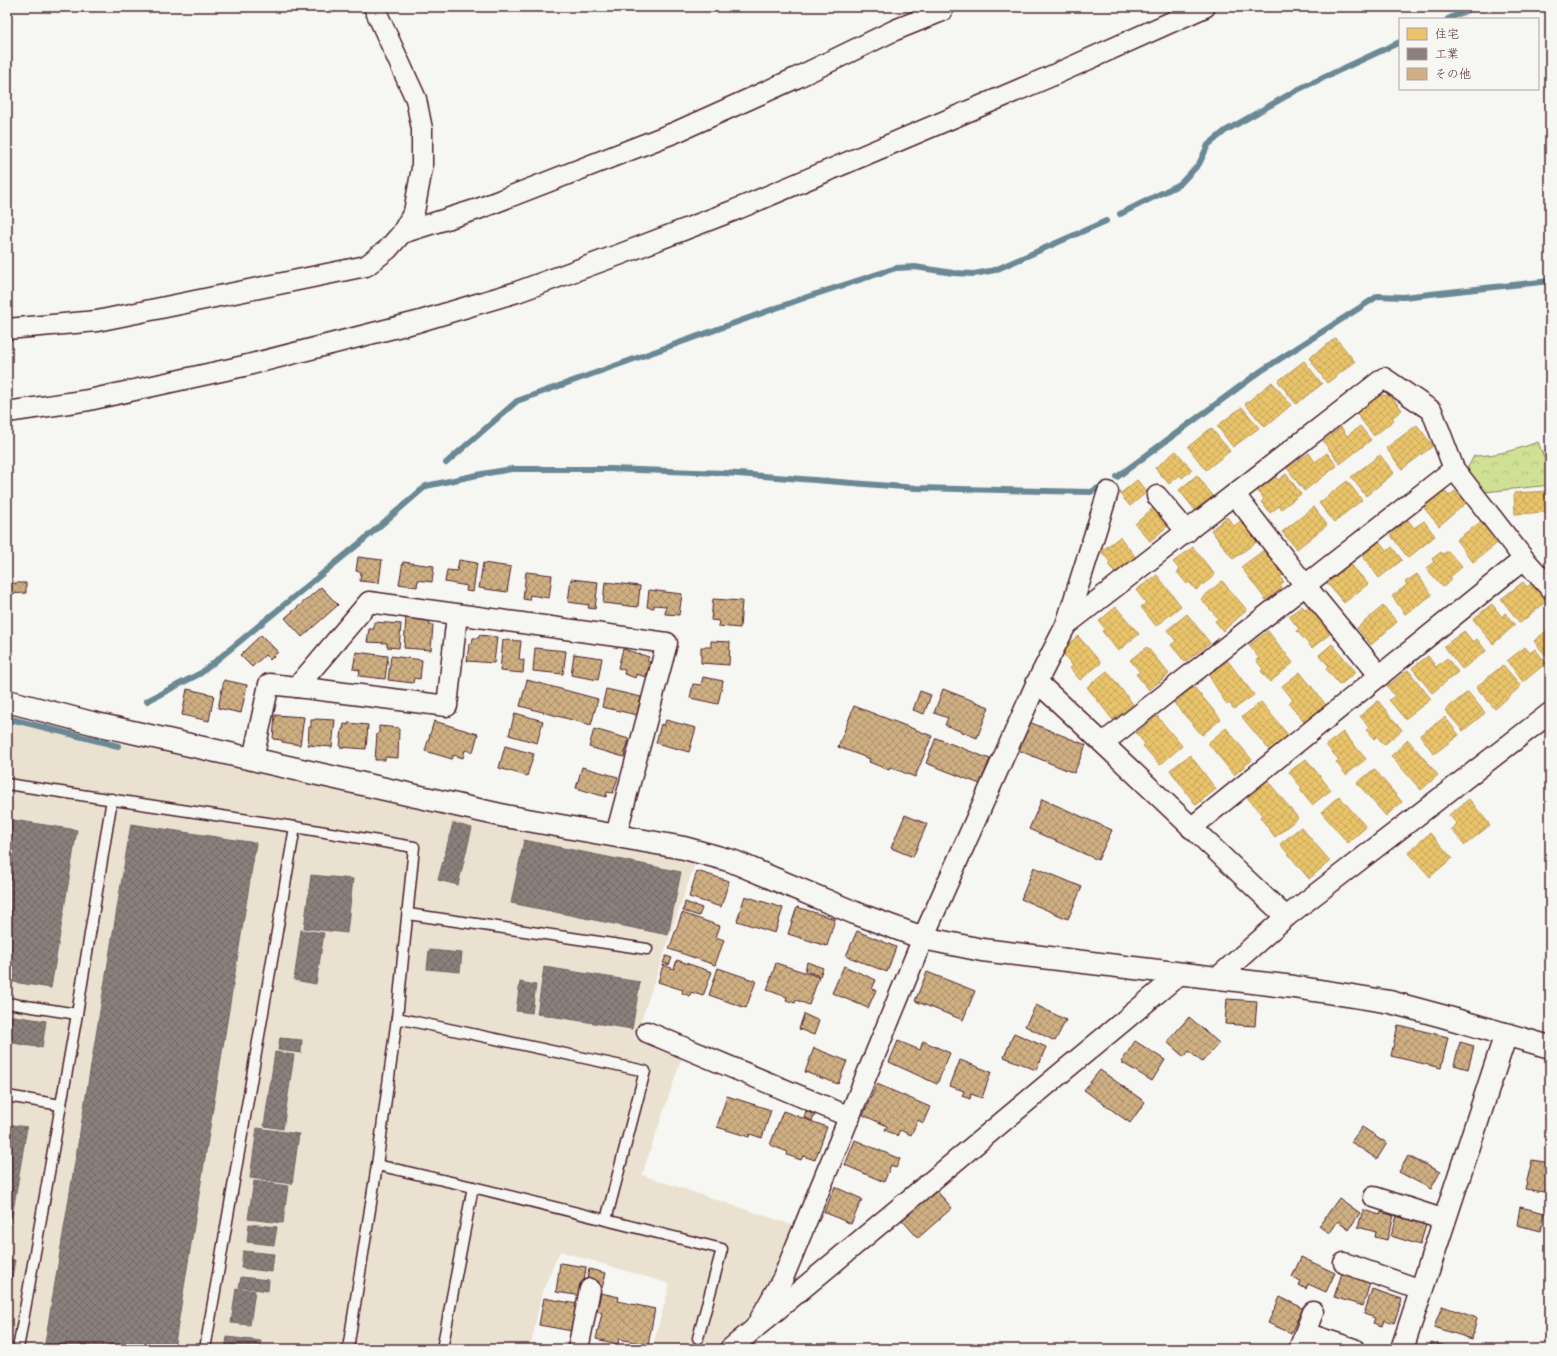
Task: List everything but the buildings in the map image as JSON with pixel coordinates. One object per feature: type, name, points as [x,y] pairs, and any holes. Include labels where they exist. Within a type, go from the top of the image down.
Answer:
[{"type":"street","points":[[7,329],[98,321],[366,266],[388,249],[402,234],[414,212],[422,168],[422,129],[416,99],[374,7]]},
{"type":"street","points":[[402,234],[478,209],[676,132],[796,78],[895,30],[942,10],[940,7]]},
{"type":"street","points":[[7,412],[89,400],[244,366],[417,322],[517,292],[742,207],[1049,77],[1205,7]]},
{"type":"street","points":[[1066,625],[1384,378],[1432,411],[1454,469],[1524,559],[1550,588]]},
{"type":"street","points":[[1103,743],[1454,469]]},
{"type":"street","points":[[755,1328],[783,1278],[923,938],[1037,682],[1066,625],[1108,492]]},
{"type":"street","points":[[1235,495],[1305,585],[1380,676]]},
{"type":"street","points":[[1157,496],[1187,532]]},
{"type":"street","points":[[1191,828],[1524,559]]},
{"type":"street","points":[[297,687],[369,602],[667,643],[616,835]]},
{"type":"street","points":[[253,759],[269,684],[447,706],[457,615]]},
{"type":"street","points":[[1037,682],[1286,917]]},
{"type":"street","points":[[7,701],[92,723],[505,816],[684,848],[732,861],[855,913],[923,938],[982,950],[1294,987],[1382,1001],[1442,1016],[1550,1047]]},
{"type":"street","points":[[1217,978],[1286,917],[1550,713]]},
{"type":"street","points":[[730,1349],[1180,974]]},
{"type":"street","points":[[646,1032],[850,1117]]},
{"type":"street","points":[[1402,1349],[1506,1034]]},
{"type":"street","points":[[1374,1197],[1445,1220]]},
{"type":"street","points":[[1344,1263],[1422,1290]]},
{"type":"street","points":[[578,1349],[590,1289]]},
{"type":"street","points":[[1313,1312],[1302,1341],[1354,1349]]},
{"type":"lane","points":[[7,784],[295,827],[414,847],[397,1018],[377,1165],[348,1349]]},
{"type":"lane","points":[[18,1349],[77,1014],[112,799]]},
{"type":"lane","points":[[205,1349],[295,827]]},
{"type":"lane","points":[[408,914],[646,949]]},
{"type":"lane","points":[[7,1003],[77,1014]]},
{"type":"lane","points":[[397,1018],[645,1071],[606,1220]]},
{"type":"lane","points":[[7,1096],[61,1105]]},
{"type":"lane","points":[[377,1165],[473,1187],[722,1249],[698,1338]]},
{"type":"lane","points":[[442,1349],[473,1187]]},
{"type":"shaded area","points":[[7,720],[695,863],[635,1038],[682,1057],[642,1175],[792,1225],[770,1278],[737,1333],[717,1349],[652,1349],[670,1284],[560,1251],[542,1292],[530,1349],[7,1349]]},
{"type":"green space","points":[[1538,442],[1550,473],[1550,485],[1485,492],[1467,469],[1474,456],[1507,452]]},
{"type":"waterway","points":[[1450,18],[1474,7]]},
{"type":"waterway","points":[[1544,7],[1550,13]]},
{"type":"waterway","points":[[1120,214],[1180,184],[1199,164],[1208,145],[1225,131],[1297,90],[1399,42]]},
{"type":"waterway","points":[[446,463],[517,401],[807,297],[896,268],[915,267],[953,273],[974,274],[995,270],[1106,221]]},
{"type":"waterway","points":[[1117,477],[1261,371],[1378,296],[1403,297],[1550,281]]},
{"type":"waterway","points":[[147,701],[201,673],[361,542],[426,486],[512,469],[610,469],[725,473],[916,488],[1091,492],[1098,488]]},
{"type":"waterway","points":[[7,718],[118,746]]}]
